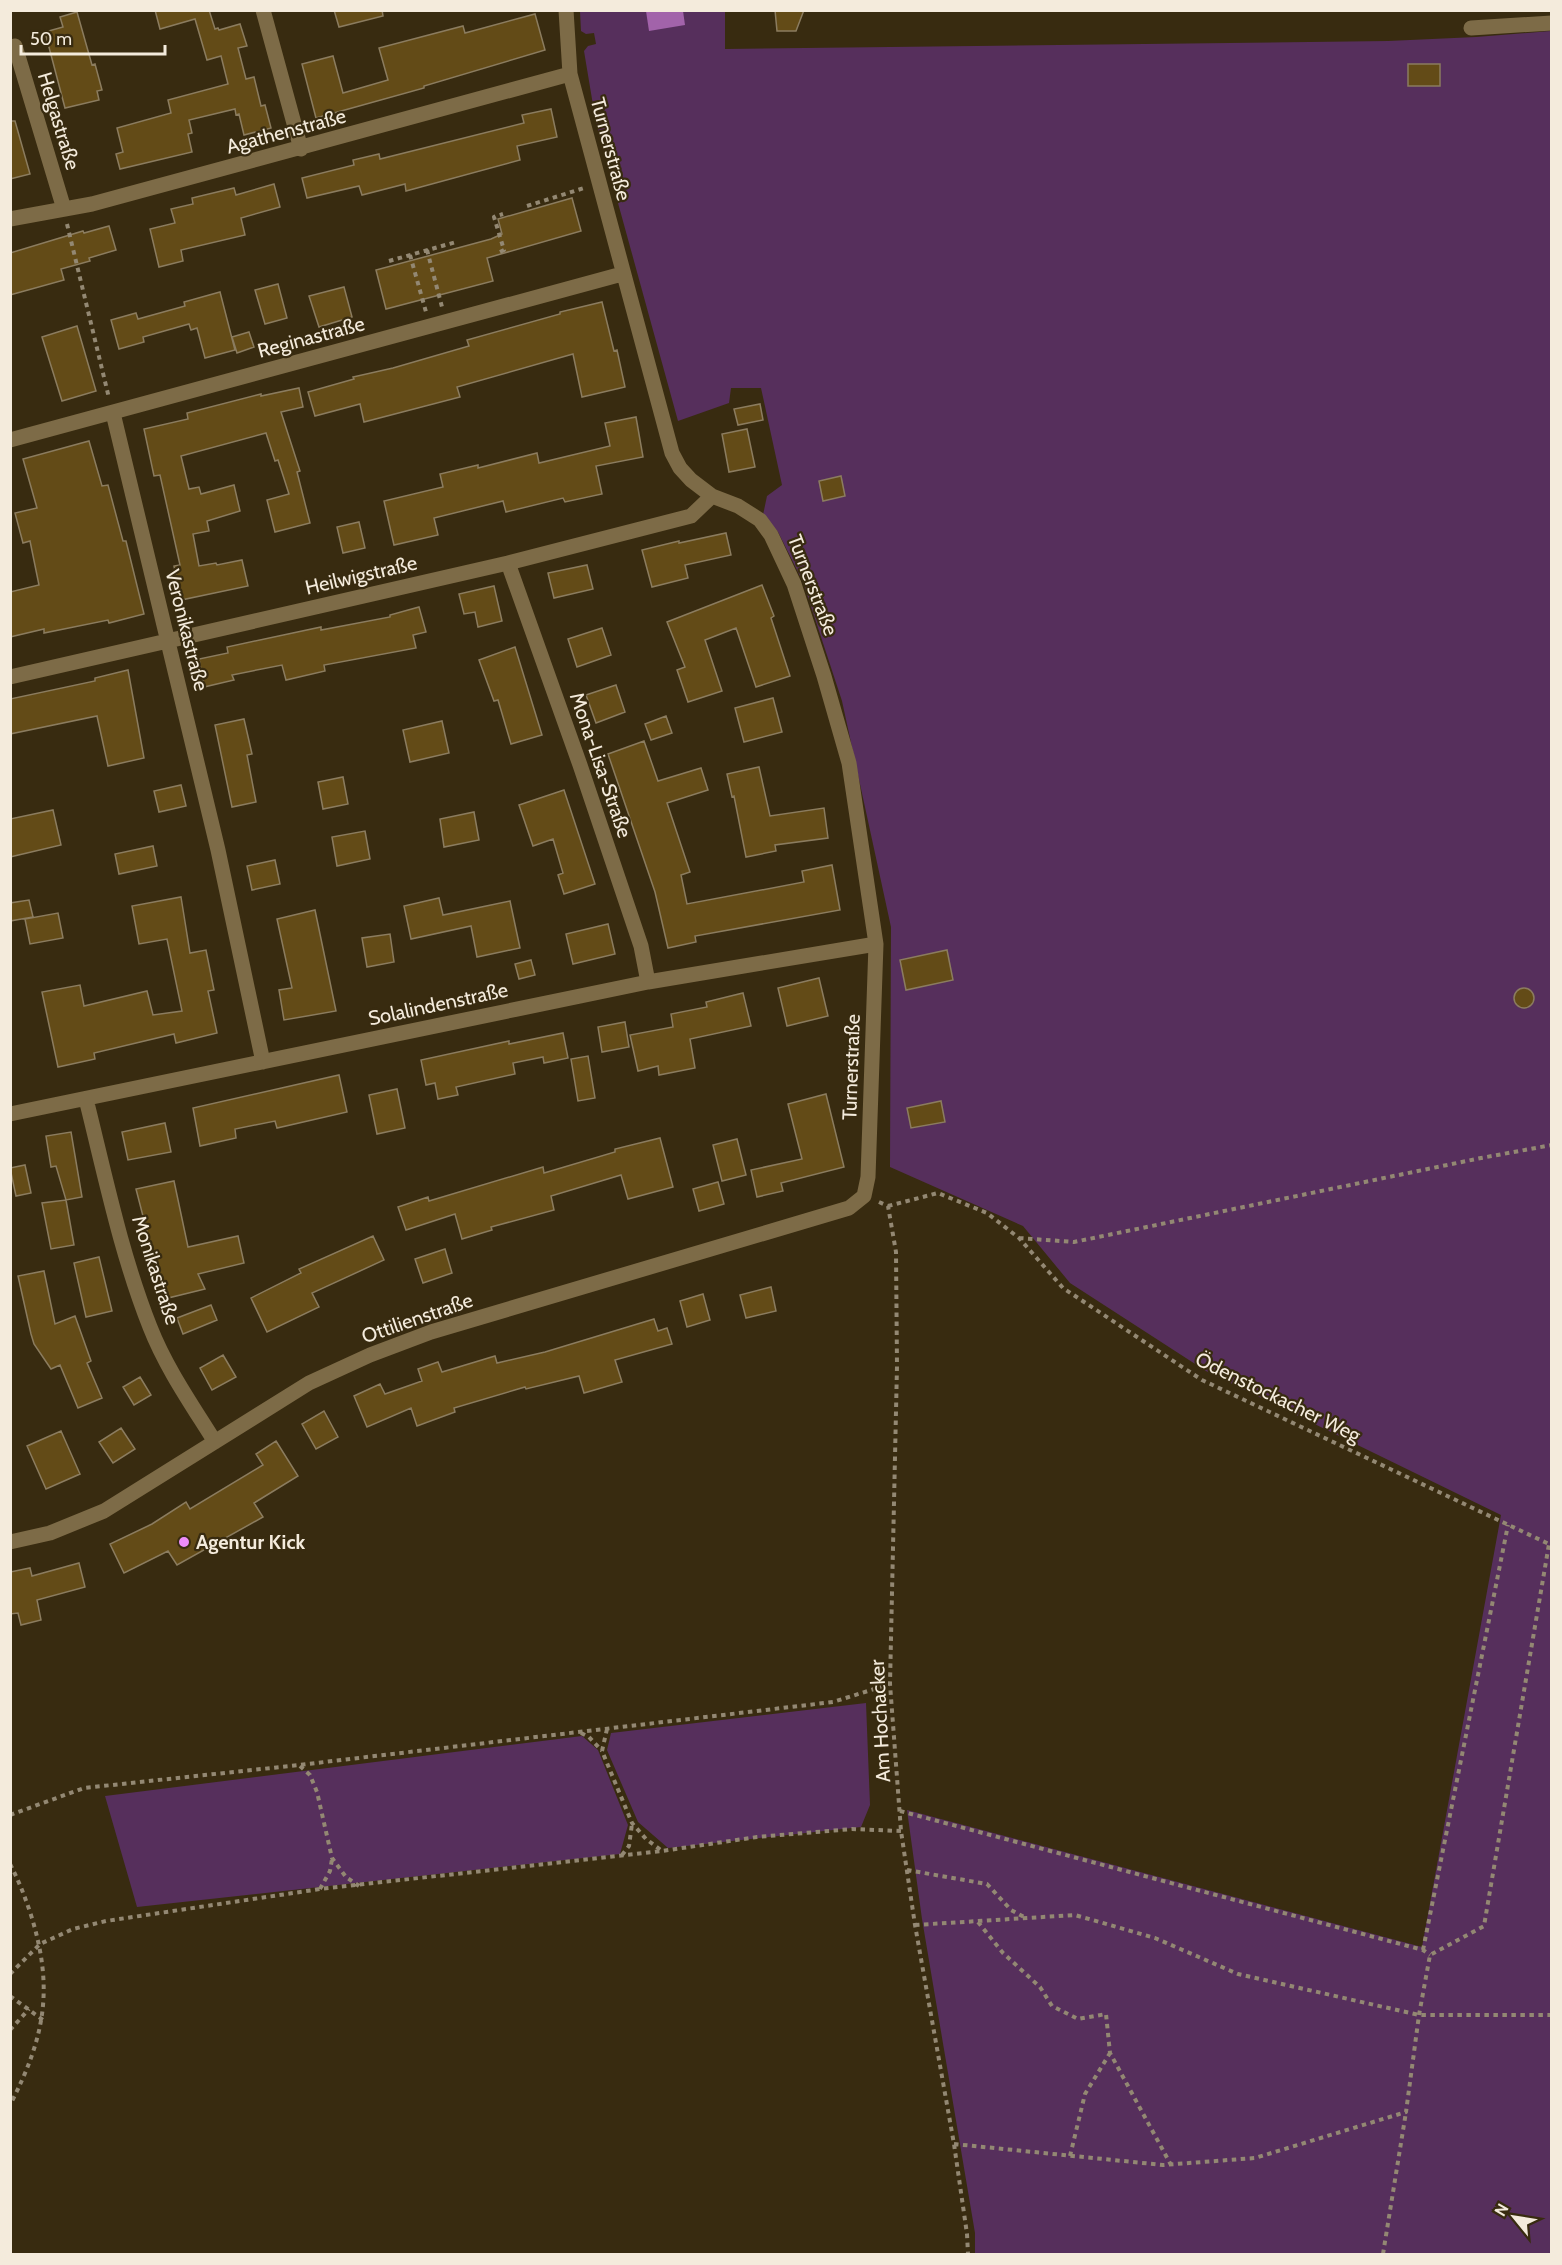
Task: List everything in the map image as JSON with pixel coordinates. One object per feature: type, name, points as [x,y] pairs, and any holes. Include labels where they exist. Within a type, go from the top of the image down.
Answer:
[{"type":"street","points":[[263,10],[301,149]]},
{"type":"street","name":"Turnerstraße","points":[[566,10],[570,74],[672,453],[680,468],[691,480],[712,496],[738,506],[760,520],[771,535],[794,584],[849,763],[876,944],[868,1177],[864,1196]]},
{"type":"street","points":[[1471,28],[1551,23]]},
{"type":"street","name":"Helgastraße","points":[[15,45],[64,209]]},
{"type":"street","name":"Agathenstraße","points":[[10,219],[93,204],[570,74]]},
{"type":"street","name":"Reginastraße","points":[[10,440],[622,274]]},
{"type":"street","name":"Veronikastraße","points":[[113,413],[219,850],[263,1062]]},
{"type":"street","name":"Heilwigstraße","points":[[10,677],[508,563],[691,516],[712,496]]},
{"type":"street","name":"Mona-Lisa-Straße","points":[[508,563],[641,946],[648,982]]},
{"type":"street","name":"Solalindenstraße","points":[[10,1114],[648,982],[876,944]]},
{"type":"street","name":"Monikastraße","points":[[86,1099],[128,1265],[151,1329],[176,1380],[215,1442]]},
{"type":"street","name":"Ottilienstraße","points":[[10,1542],[50,1533],[104,1511],[309,1383],[370,1355],[431,1332],[849,1208],[864,1196]]},
{"type":"path","points":[[527,206],[598,184]]},
{"type":"path","points":[[64,209],[113,413]]},
{"type":"path","points":[[500,252],[504,250],[494,217],[503,214]]},
{"type":"path","points":[[390,261],[456,242]]},
{"type":"path","points":[[427,250],[446,322]]},
{"type":"path","points":[[410,255],[430,326]]},
{"type":"path","points":[[1019,1238],[1074,1242],[1551,1145]]},
{"type":"path","name":"Ödenstockacher Weg","points":[[888,1206],[938,1193],[987,1213],[1019,1238],[1063,1288],[1202,1380],[1550,1544]]},
{"type":"path","points":[[864,1196],[888,1206]]},
{"type":"path","name":"Am Hochacker","points":[[888,1206],[896,1252],[897,1366],[891,1684],[901,1831],[915,1925],[954,2144],[968,2254]]},
{"type":"path","points":[[1423,1950],[1508,1525]]},
{"type":"path","points":[[1430,1955],[1484,1926],[1550,1544]]},
{"type":"path","points":[[10,1815],[84,1788],[833,1702],[891,1684]]},
{"type":"path","points":[[602,1751],[607,1729]]},
{"type":"path","points":[[579,1732],[589,1737],[602,1751],[632,1823],[646,1839],[662,1851]]},
{"type":"path","points":[[299,1765],[310,1775],[317,1792],[332,1858],[330,1871],[320,1889]]},
{"type":"path","points":[[900,1811],[1423,1950],[1430,1955]]},
{"type":"path","points":[[622,1855],[629,1846],[632,1823]]},
{"type":"path","points":[[10,1974],[40,1944],[73,1929],[106,1921],[320,1889],[662,1851],[757,1837],[852,1829],[901,1831]]},
{"type":"path","points":[[332,1858],[346,1877],[359,1886]]},
{"type":"path","points":[[10,1864],[20,1881],[40,1944],[45,1984],[43,2020],[33,2057],[10,2105]]},
{"type":"path","points":[[907,1870],[987,1884],[1011,1910],[1027,1918]]},
{"type":"path","points":[[915,1925],[1075,1915],[1155,1938],[1238,1974],[1419,2015],[1551,2015]]},
{"type":"path","points":[[977,1921],[1003,1953],[1040,1987],[1052,2006],[1078,2019],[1106,2014],[1110,2053],[1135,2103],[1171,2165]]},
{"type":"path","points":[[1383,2254],[1430,1955]]},
{"type":"path","points":[[10,1996],[43,2020]]},
{"type":"path","points":[[10,2030],[29,2009]]},
{"type":"path","points":[[1070,2156],[1085,2094],[1110,2053]]},
{"type":"path","points":[[954,2144],[1171,2165],[1255,2158],[1406,2112]]},
{"type":"shaded area","points":[[580,11],[725,11],[725,49],[1388,41],[1551,31],[1551,2254],[975,2254],[975,2233],[922,1919],[907,1810],[1422,1947],[1501,1515],[1206,1371],[1070,1283],[1023,1226],[890,1167],[891,927],[842,701],[803,582],[778,532],[763,515],[767,496],[782,485],[761,388],[731,388],[729,403],[678,421],[596,123],[584,51],[588,46],[596,44],[594,33],[586,34],[581,31]]},
{"type":"shaded area","points":[[646,11],[683,11],[685,25],[649,31]]},
{"type":"shaded area","points":[[866,1703],[870,1805],[861,1827],[668,1848],[638,1822],[607,1750],[611,1733]]},
{"type":"shaded area","points":[[582,1736],[598,1750],[628,1825],[620,1854],[137,1907],[105,1796]]},
{"type":"building","points":[[155,10],[209,10],[215,29],[219,30],[240,24],[247,46],[238,48],[246,79],[254,77],[261,106],[265,105],[271,128],[244,135],[239,114],[236,115],[235,109],[189,120],[192,133],[188,134],[192,152],[120,169],[116,154],[123,152],[117,128],[171,113],[168,100],[228,84],[221,56],[207,60],[195,19],[160,29]]},
{"type":"building","points":[[334,10],[382,10],[383,16],[339,27]]},
{"type":"building","points":[[775,10],[804,10],[796,31],[777,31]]},
{"type":"building","points":[[77,12],[92,65],[95,64],[102,90],[97,91],[99,100],[65,108],[45,32],[63,27],[60,17]]},
{"type":"building","points":[[535,14],[545,50],[424,86],[424,88],[316,118],[302,64],[333,56],[343,93],[388,80],[379,48],[463,26],[465,33]]},
{"type":"building","points":[[1408,64],[1440,64],[1440,86],[1408,86]]},
{"type":"building","points":[[551,109],[557,137],[517,146],[520,160],[406,191],[405,184],[362,195],[359,186],[307,198],[302,178],[354,165],[353,160],[379,154],[380,159],[524,123],[522,115]]},
{"type":"building","points":[[10,121],[15,121],[30,174],[10,179]]},
{"type":"building","points":[[274,184],[280,207],[241,218],[245,235],[181,250],[183,261],[159,267],[150,229],[175,223],[171,209],[193,204],[192,198],[234,188],[236,195]]},
{"type":"building","points":[[572,198],[581,231],[487,258],[493,281],[386,309],[376,270],[491,239],[502,234],[498,219]]},
{"type":"building","points":[[109,226],[116,250],[89,258],[90,261],[61,269],[64,280],[10,295],[10,253],[83,231],[84,233]]},
{"type":"building","points":[[278,284],[287,318],[265,324],[255,290]]},
{"type":"building","points":[[344,287],[352,317],[319,327],[309,296]]},
{"type":"building","points":[[220,292],[235,350],[205,358],[197,328],[191,330],[189,324],[143,337],[144,342],[119,349],[111,320],[136,313],[138,319],[185,306],[184,302]]},
{"type":"building","points":[[602,302],[614,351],[617,350],[625,387],[582,397],[573,354],[457,387],[460,397],[364,422],[360,404],[315,416],[308,392],[354,379],[353,377],[469,346],[467,340]]},
{"type":"building","points":[[77,326],[96,391],[62,401],[42,337]]},
{"type":"building","points":[[249,332],[254,347],[237,353],[232,337]]},
{"type":"building","points":[[299,388],[303,407],[281,412],[300,471],[297,472],[310,523],[275,532],[267,500],[289,494],[266,433],[181,456],[189,489],[199,487],[201,494],[234,485],[240,511],[207,521],[209,531],[193,534],[199,566],[242,560],[248,586],[181,600],[174,566],[180,565],[160,475],[154,476],[144,429],[188,419],[187,413],[261,394],[261,396]]},
{"type":"building","points":[[760,404],[763,420],[738,425],[734,409]]},
{"type":"building","points":[[636,417],[643,457],[596,466],[602,494],[565,502],[563,498],[506,512],[503,501],[434,518],[438,535],[394,545],[384,501],[443,487],[440,474],[478,465],[478,468],[537,453],[539,463],[610,446],[605,423]]},
{"type":"building","points":[[747,429],[755,467],[729,472],[722,434]]},
{"type":"building","points":[[89,441],[102,486],[108,485],[123,541],[126,541],[144,614],[109,623],[108,620],[44,633],[44,629],[10,637],[10,592],[39,585],[30,541],[23,543],[15,513],[37,508],[23,459]]},
{"type":"building","points":[[841,476],[845,496],[823,501],[819,481]]},
{"type":"building","points":[[359,522],[365,548],[343,553],[337,527]]},
{"type":"building","points":[[726,533],[731,555],[685,565],[688,578],[652,587],[642,550]]},
{"type":"building","points":[[587,565],[593,589],[554,598],[548,573]]},
{"type":"building","points":[[762,585],[774,616],[771,618],[790,676],[756,687],[736,628],[705,640],[722,691],[688,702],[677,670],[685,667],[667,622]]},
{"type":"building","points":[[494,586],[502,621],[478,627],[475,612],[464,614],[459,594]]},
{"type":"building","points":[[419,607],[426,632],[413,635],[416,648],[324,665],[325,671],[286,680],[282,665],[232,675],[234,680],[204,687],[199,659],[228,653],[227,647],[321,627],[321,630],[390,617],[390,615]]},
{"type":"building","points":[[602,628],[611,655],[577,667],[568,639]]},
{"type":"building","points":[[515,647],[542,735],[511,744],[498,700],[494,701],[479,660]]},
{"type":"building","points":[[128,670],[144,758],[108,766],[97,716],[10,734],[10,699],[95,681],[95,678]]},
{"type":"building","points":[[616,685],[625,712],[596,723],[586,695]]},
{"type":"building","points":[[773,698],[782,732],[744,742],[735,708]]},
{"type":"building","points":[[666,716],[672,733],[651,740],[645,724]]},
{"type":"building","points":[[244,719],[252,754],[247,755],[256,802],[232,807],[215,725]]},
{"type":"building","points":[[442,721],[449,753],[410,762],[403,730]]},
{"type":"building","points":[[644,741],[658,781],[701,768],[708,790],[667,803],[690,872],[681,875],[687,904],[804,882],[802,871],[832,865],[840,910],[695,936],[696,942],[668,948],[655,892],[608,754]]},
{"type":"building","points":[[759,767],[770,816],[824,808],[828,838],[775,845],[776,851],[746,857],[734,796],[732,797],[727,774]]},
{"type":"building","points":[[343,777],[348,804],[323,809],[318,782]]},
{"type":"building","points":[[181,785],[186,806],[159,812],[154,791]]},
{"type":"building","points":[[564,790],[595,884],[564,894],[558,875],[563,873],[553,839],[533,846],[519,805]]},
{"type":"building","points":[[53,810],[61,845],[10,857],[10,819]]},
{"type":"building","points":[[474,812],[479,840],[444,847],[440,819]]},
{"type":"building","points":[[365,831],[370,859],[337,866],[332,837]]},
{"type":"building","points":[[153,846],[157,866],[119,874],[115,854]]},
{"type":"building","points":[[275,860],[280,884],[252,890],[247,866]]},
{"type":"building","points":[[181,897],[190,953],[206,950],[214,990],[208,991],[217,1033],[176,1043],[174,1034],[94,1053],[95,1059],[58,1067],[42,992],[80,985],[84,1006],[147,991],[153,1015],[182,1011],[167,939],[139,944],[132,906]]},
{"type":"building","points":[[439,898],[443,915],[510,901],[520,948],[477,957],[471,926],[411,939],[404,906]]},
{"type":"building","points":[[29,900],[33,917],[10,921],[10,903]]},
{"type":"building","points":[[315,910],[336,1011],[284,1020],[279,990],[292,988],[277,919]]},
{"type":"building","points":[[58,913],[63,938],[30,944],[25,919]]},
{"type":"building","points":[[608,924],[615,954],[573,964],[566,934]]},
{"type":"building","points":[[390,934],[394,962],[367,967],[362,938]]},
{"type":"building","points":[[947,950],[953,980],[906,990],[900,960]]},
{"type":"building","points":[[531,960],[535,975],[519,979],[515,964]]},
{"type":"building","points":[[819,978],[828,1016],[787,1026],[778,988]]},
{"type":"building","points":[[1524,988],[1531,991],[1534,998],[1531,1005],[1524,1008],[1517,1005],[1514,998],[1517,991]]},
{"type":"building","points":[[743,993],[751,1026],[690,1039],[695,1068],[659,1075],[658,1066],[638,1071],[630,1035],[673,1027],[671,1014],[707,1007],[706,1002]]},
{"type":"building","points":[[625,1022],[629,1047],[602,1052],[598,1027]]},
{"type":"building","points":[[563,1033],[568,1058],[544,1063],[543,1057],[513,1063],[515,1074],[456,1087],[458,1095],[438,1099],[435,1083],[426,1085],[421,1060],[509,1041],[509,1044]]},
{"type":"building","points":[[588,1056],[595,1098],[578,1101],[571,1059]]},
{"type":"building","points":[[339,1075],[347,1112],[277,1128],[275,1121],[235,1129],[236,1138],[200,1146],[193,1108]]},
{"type":"building","points":[[397,1089],[405,1128],[377,1134],[369,1095]]},
{"type":"building","points":[[826,1094],[844,1167],[781,1183],[783,1191],[757,1197],[751,1170],[802,1159],[788,1104]]},
{"type":"building","points":[[941,1101],[945,1122],[911,1128],[907,1108]]},
{"type":"building","points":[[165,1123],[171,1152],[128,1160],[122,1132]]},
{"type":"building","points":[[71,1132],[82,1197],[66,1200],[56,1166],[51,1167],[46,1136]]},
{"type":"building","points":[[660,1138],[673,1187],[628,1199],[621,1175],[551,1196],[554,1210],[491,1227],[492,1230],[462,1239],[455,1214],[406,1230],[398,1207],[428,1197],[429,1201],[543,1167],[544,1173],[615,1152],[615,1149]]},
{"type":"building","points":[[737,1139],[746,1175],[722,1181],[713,1145]]},
{"type":"building","points":[[25,1165],[31,1193],[16,1196],[10,1168]]},
{"type":"building","points":[[174,1181],[188,1247],[238,1236],[244,1263],[198,1274],[205,1289],[168,1298],[160,1282],[136,1189]]},
{"type":"building","points":[[718,1182],[724,1204],[699,1211],[693,1189]]},
{"type":"building","points":[[66,1200],[74,1245],[51,1249],[42,1203]]},
{"type":"building","points":[[373,1236],[384,1260],[312,1293],[319,1307],[267,1332],[251,1298],[301,1273],[299,1269]]},
{"type":"building","points":[[445,1249],[452,1273],[423,1283],[415,1259]]},
{"type":"building","points":[[99,1257],[112,1311],[86,1317],[74,1263]]},
{"type":"building","points":[[44,1271],[55,1324],[75,1316],[91,1361],[87,1363],[102,1398],[78,1408],[60,1365],[51,1369],[34,1344],[31,1334],[18,1276]]},
{"type":"building","points":[[771,1287],[776,1311],[746,1318],[740,1295]]},
{"type":"building","points":[[703,1294],[710,1320],[687,1327],[680,1301]]},
{"type":"building","points":[[211,1305],[217,1320],[183,1334],[177,1318]]},
{"type":"building","points":[[654,1319],[658,1331],[667,1328],[672,1344],[615,1360],[622,1382],[584,1393],[579,1376],[526,1389],[525,1387],[454,1408],[455,1412],[417,1426],[411,1408],[367,1427],[354,1396],[380,1384],[385,1394],[422,1381],[418,1369],[438,1362],[442,1372],[495,1356],[497,1363],[545,1352]]},
{"type":"building","points":[[223,1355],[236,1377],[212,1390],[200,1368]]},
{"type":"building","points":[[140,1377],[151,1395],[134,1405],[123,1387]]},
{"type":"building","points":[[324,1411],[338,1437],[316,1449],[302,1424]]},
{"type":"building","points":[[121,1428],[135,1449],[113,1463],[99,1442]]},
{"type":"building","points":[[61,1431],[80,1474],[46,1489],[27,1446]]},
{"type":"building","points":[[276,1441],[298,1476],[254,1503],[263,1517],[177,1565],[168,1551],[124,1573],[110,1544],[152,1524],[186,1502],[190,1509],[263,1465],[256,1454]]},
{"type":"building","points":[[79,1563],[85,1587],[37,1600],[41,1620],[21,1625],[18,1613],[10,1614],[10,1572],[30,1568],[32,1576]]},
{"type":"place","name":"Agentur Kick","points":[[184,1542]]}]
